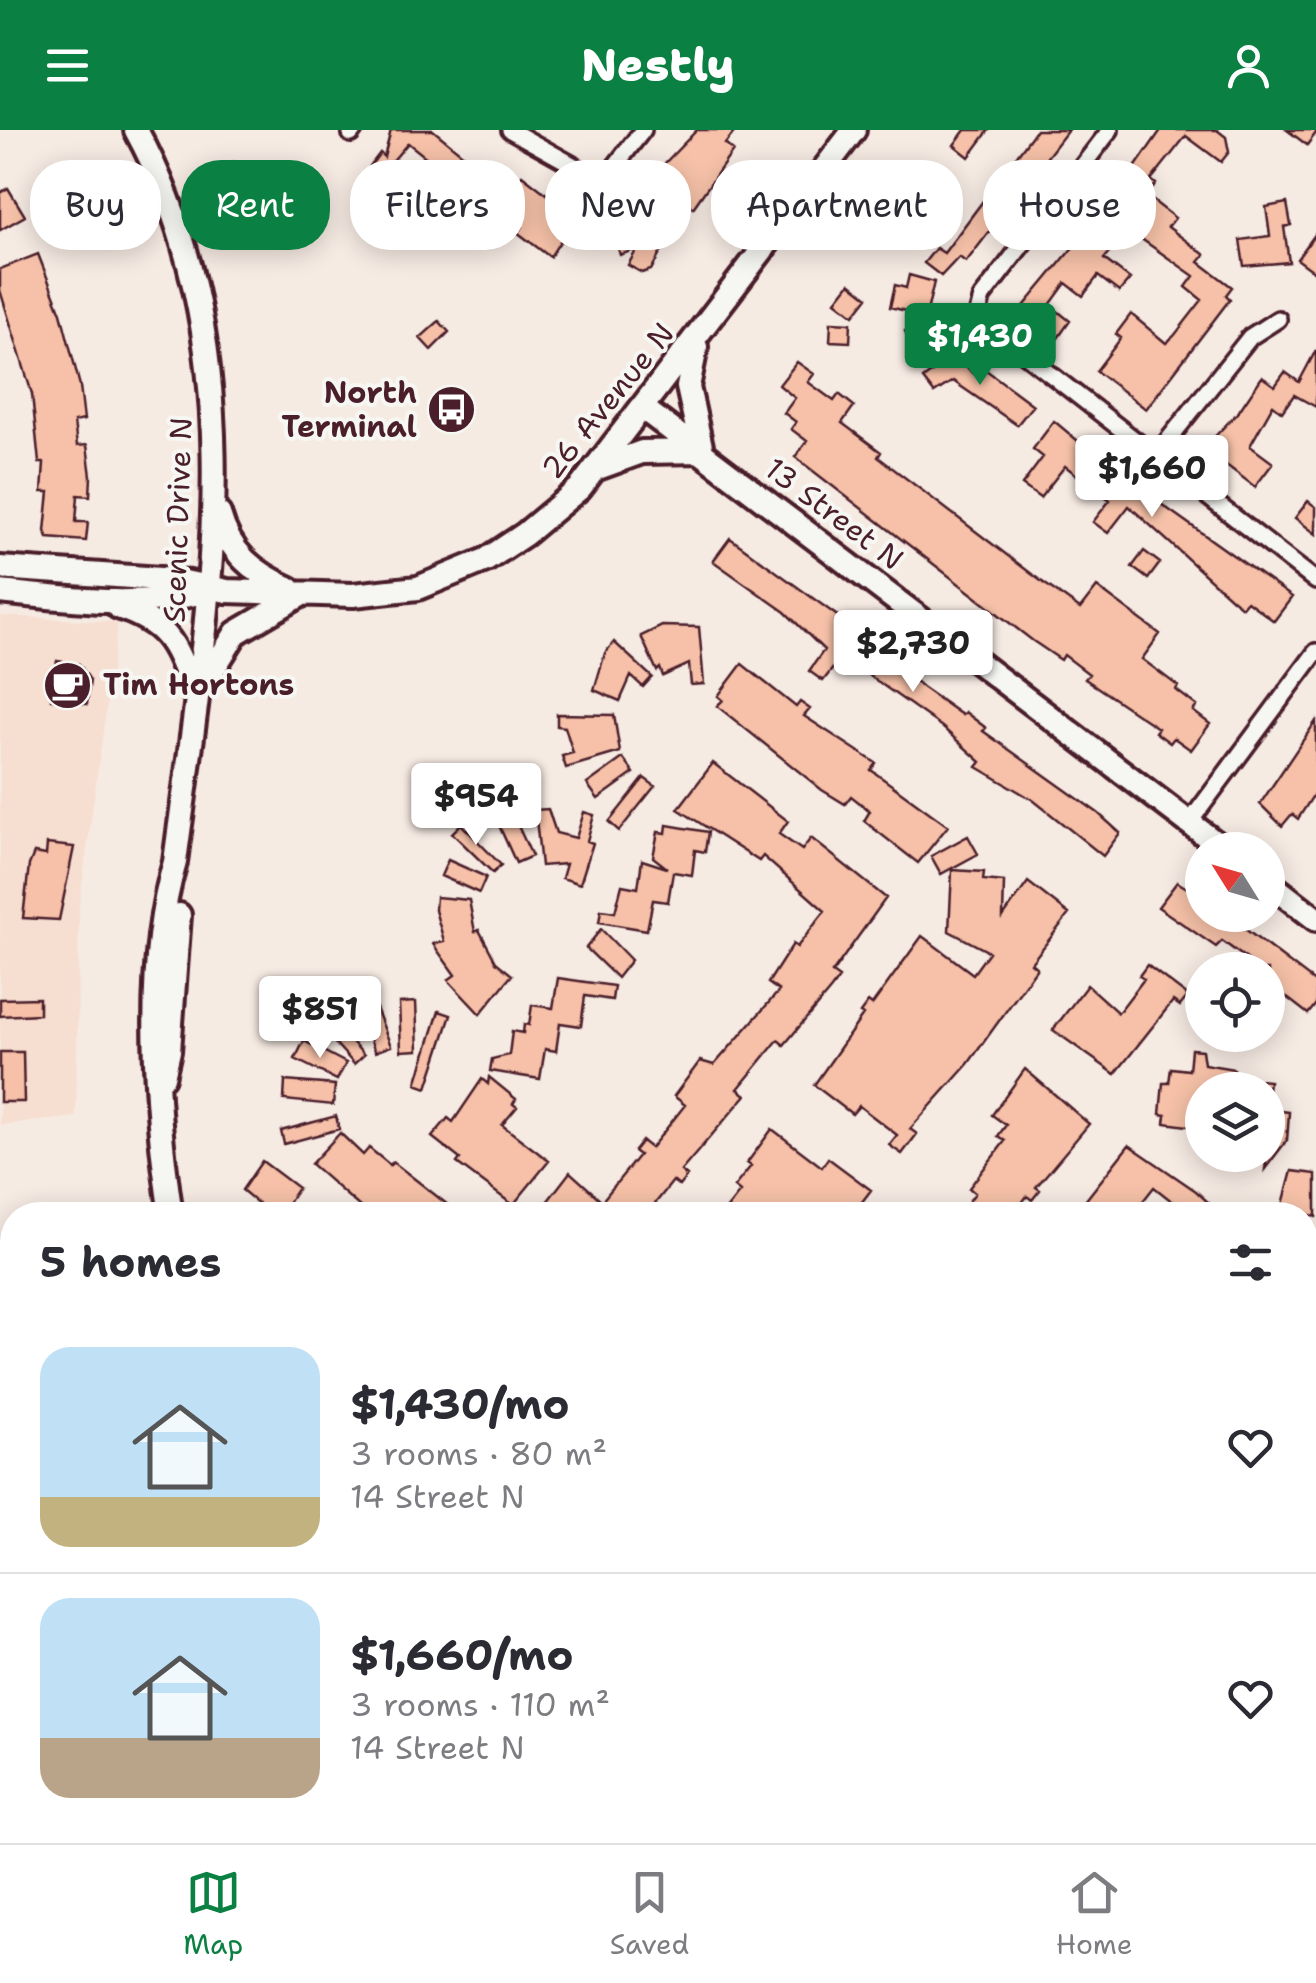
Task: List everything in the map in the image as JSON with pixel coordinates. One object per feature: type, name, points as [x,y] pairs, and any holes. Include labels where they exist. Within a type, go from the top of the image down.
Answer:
[{"type":"main road","name":"Scenic Drive N","points":[[136,130],[172,212],[196,300],[213,417],[215,501],[210,590],[175,862],[166,901],[153,1038],[170,1202]]},
{"type":"main road","name":"26 Avenue N","points":[[210,590],[386,592],[451,578],[526,534],[596,469],[854,130]]},
{"type":"main road","points":[[596,469],[642,452],[702,451],[688,388],[700,335]]},
{"type":"main road","name":"13 Street N","points":[[644,408],[1201,832]]},
{"type":"main road","points":[[215,501],[225,535],[240,557],[263,576],[302,594]]},
{"type":"main road","points":[[0,568],[175,580],[210,590]]},
{"type":"main road","points":[[0,592],[100,602],[170,601],[210,590]]},
{"type":"main road","points":[[196,698],[236,632],[302,594]]},
{"type":"main road","points":[[100,602],[146,616],[164,630],[196,698]]},
{"type":"main road","points":[[1285,895],[1316,919]]},
{"type":"street","points":[[510,130],[598,180],[612,170],[643,130]]},
{"type":"street","points":[[1110,130],[982,297],[977,317],[1316,581]]},
{"type":"street","points":[[1157,454],[1250,338],[1278,320]]},
{"type":"street","points":[[1189,823],[1316,652]]},
{"type":"shaded area","points":[[0,616],[118,622],[79,907],[76,1117],[0,1125]]},
{"type":"building","points":[[391,130],[433,130],[470,160],[429,160],[408,143],[393,160],[375,160],[380,153],[384,157]]},
{"type":"building","points":[[697,130],[736,130],[725,144],[733,151],[727,160],[711,160],[711,182],[693,208],[691,160],[668,160]]},
{"type":"building","points":[[965,130],[989,130],[969,157],[954,145]]},
{"type":"building","points":[[1036,130],[1068,130],[1045,160],[1014,160]]},
{"type":"building","points":[[1161,130],[1217,130],[1226,137],[1229,152],[1221,162],[1186,136],[1156,174],[1156,160],[1140,160]]},
{"type":"building","points":[[1287,130],[1316,130],[1316,133],[1307,145]]},
{"type":"building","points":[[525,177],[545,193],[545,250],[555,250],[550,257],[525,238]]},
{"type":"building","points":[[8,188],[25,216],[0,230],[0,193]]},
{"type":"building","points":[[983,201],[983,240],[966,262],[959,257],[941,276],[924,263],[934,250],[963,250],[963,228]]},
{"type":"building","points":[[1156,203],[1175,218],[1168,227],[1205,255],[1199,262],[1232,287],[1226,295],[1230,299],[1146,409],[1096,371],[1121,338],[1116,334],[1131,314],[1166,343],[1174,336],[1202,300],[1186,287],[1194,276],[1156,249]]},
{"type":"building","points":[[1287,203],[1291,225],[1284,227],[1289,262],[1244,266],[1240,240],[1270,236],[1266,207]]},
{"type":"building","points":[[1316,233],[1316,273],[1297,259]]},
{"type":"building","points":[[636,250],[662,250],[651,270],[642,273],[628,265]]},
{"type":"building","points":[[1071,250],[1107,250],[1110,252],[1104,259],[1130,279],[1119,292],[1098,276],[1083,296],[1066,283],[1050,305],[1070,321],[1058,338],[1020,311]]},
{"type":"building","points":[[38,254],[61,313],[80,386],[84,420],[74,422],[77,446],[87,445],[91,476],[90,496],[78,495],[76,522],[88,522],[86,541],[48,538],[45,531],[49,492],[42,492],[44,463],[39,463],[32,394],[0,290],[0,269]]},
{"type":"building","points":[[909,275],[934,282],[926,316],[890,307],[895,285],[906,288]]},
{"type":"building","points":[[850,283],[868,297],[854,315],[836,301]]},
{"type":"building","points":[[439,321],[449,332],[431,350],[420,338]]},
{"type":"building","points":[[831,322],[851,323],[850,342],[830,341]]},
{"type":"building","points":[[924,322],[919,342],[932,336],[937,349],[917,358],[905,331]]},
{"type":"building","points":[[1316,350],[1316,407],[1294,395],[1282,412],[1273,405],[1250,446],[1273,463],[1255,487],[1204,448],[1239,411],[1262,377],[1275,386],[1285,372],[1299,382]]},
{"type":"building","points":[[956,354],[972,373],[978,364],[1033,405],[1017,425],[953,381],[934,393],[923,379]]},
{"type":"building","points":[[797,362],[814,374],[808,382],[834,401],[839,394],[854,406],[842,423],[881,452],[878,457],[1041,581],[1080,609],[1097,587],[1160,634],[1142,659],[1178,686],[1176,690],[1197,706],[1193,711],[1210,724],[1191,750],[1174,738],[1170,743],[1155,732],[1158,728],[1085,679],[1089,674],[1064,655],[1061,660],[1033,641],[795,457],[807,441],[791,429],[796,422],[784,413],[795,398],[779,385]]},
{"type":"building","points":[[1054,421],[1113,470],[1292,597],[1274,621],[1247,601],[1242,607],[1129,506],[1108,533],[1093,522],[1110,500],[1065,466],[1040,498],[1022,485],[1043,457],[1033,449]]},
{"type":"building","points":[[1308,501],[1316,507],[1316,534],[1295,518]]},
{"type":"building","points":[[730,538],[854,628],[922,687],[962,715],[965,712],[986,728],[983,731],[1098,813],[1120,833],[1103,856],[1033,800],[977,767],[981,762],[942,727],[867,674],[841,658],[823,681],[809,671],[824,650],[785,612],[713,561]]},
{"type":"building","points":[[1144,551],[1160,563],[1148,579],[1132,567]]},
{"type":"building","points":[[662,626],[699,627],[704,684],[691,685],[689,664],[663,676],[660,668],[657,671],[641,636]]},
{"type":"building","points":[[614,642],[652,677],[643,687],[631,676],[620,701],[594,690],[605,653]]},
{"type":"building","points":[[57,661],[79,664],[90,680],[87,704],[51,699]]},
{"type":"building","points":[[742,664],[796,707],[800,702],[810,709],[804,716],[876,763],[871,770],[948,826],[918,863],[864,821],[870,811],[851,796],[845,804],[822,790],[717,706],[723,700],[718,696]]},
{"type":"building","points":[[557,714],[614,715],[620,752],[566,768],[562,756],[573,753],[565,727],[557,726]]},
{"type":"building","points":[[1316,721],[1316,791],[1298,819],[1292,814],[1282,826],[1260,804]]},
{"type":"building","points":[[623,758],[634,773],[598,799],[587,784]]},
{"type":"building","points":[[713,763],[788,821],[779,834],[802,850],[811,838],[886,898],[832,973],[839,978],[831,989],[784,1045],[778,1040],[738,1089],[746,1095],[681,1171],[687,1176],[679,1186],[673,1181],[656,1202],[547,1202],[570,1172],[602,1201],[639,1155],[634,1151],[642,1141],[651,1148],[685,1105],[674,1096],[700,1061],[714,1065],[779,991],[768,983],[793,944],[797,947],[825,911],[763,856],[759,861],[678,809]]},
{"type":"building","points":[[644,778],[655,786],[619,831],[609,822]]},
{"type":"building","points":[[548,809],[556,833],[576,838],[584,812],[594,815],[587,841],[593,843],[580,884],[562,878],[566,864],[541,866],[535,810]]},
{"type":"building","points":[[512,813],[532,856],[516,863],[497,821]]},
{"type":"building","points":[[461,824],[501,865],[493,873],[452,833]]},
{"type":"building","points":[[667,825],[708,832],[705,852],[695,850],[692,875],[673,872],[668,902],[653,900],[647,930],[599,922],[601,910],[615,912],[622,885],[638,888],[642,860],[667,868],[653,857],[658,832],[666,833]]},
{"type":"building","points":[[968,836],[978,854],[941,874],[931,856]]},
{"type":"building","points":[[47,844],[74,847],[59,920],[23,918],[29,865],[34,853],[46,855]]},
{"type":"building","points":[[448,860],[486,877],[479,893],[441,876]]},
{"type":"building","points":[[952,870],[984,872],[983,880],[1004,882],[1003,917],[1028,882],[1069,914],[1031,963],[1037,968],[968,1064],[910,1129],[917,1134],[902,1154],[889,1145],[897,1135],[859,1106],[852,1114],[814,1085],[863,1015],[860,1013],[868,1002],[872,1005],[922,936],[973,974],[989,952],[949,931]]},
{"type":"building","points":[[1177,882],[1185,887],[1185,926],[1158,907]]},
{"type":"building","points":[[436,897],[469,900],[475,932],[479,930],[496,962],[512,975],[480,1014],[448,980],[455,975],[433,944],[444,941],[435,910]]},
{"type":"building","points":[[601,929],[631,960],[617,978],[586,948]]},
{"type":"building","points":[[1194,932],[1249,932],[1275,952],[1237,952],[1222,941],[1216,947]]},
{"type":"building","points":[[1285,959],[1316,983],[1316,1004],[1308,1014],[1285,996]]},
{"type":"building","points":[[1147,965],[1185,994],[1185,1000],[1180,1006],[1173,1001],[1115,1074],[1053,1030],[1087,985],[1118,1013],[1144,979],[1139,976]]},
{"type":"building","points":[[558,978],[614,986],[612,1000],[585,996],[581,1026],[560,1023],[556,1051],[545,1049],[540,1079],[490,1071],[492,1059],[509,1055],[512,1031],[523,1033],[524,1024],[529,1025],[532,1005],[553,1008]]},
{"type":"building","points":[[370,993],[391,1046],[375,1052],[355,999]]},
{"type":"building","points":[[39,998],[39,1014],[0,1016],[0,999]]},
{"type":"building","points":[[416,1002],[418,1050],[401,1051],[399,1003]]},
{"type":"building","points":[[439,1011],[451,1015],[427,1088],[416,1084]]},
{"type":"building","points":[[326,1013],[364,1055],[354,1064],[316,1022]]},
{"type":"building","points":[[304,1041],[346,1063],[337,1080],[295,1059]]},
{"type":"building","points":[[0,1052],[23,1052],[24,1102],[0,1102]]},
{"type":"building","points":[[1191,1052],[1202,1052],[1204,1064],[1234,1069],[1185,1072],[1185,1126],[1165,1123],[1166,1115],[1160,1114],[1163,1083],[1169,1083],[1171,1068],[1189,1070]]},
{"type":"building","points":[[1025,1069],[1089,1124],[1036,1187],[1040,1190],[1032,1200],[1027,1196],[1023,1202],[968,1202],[975,1193],[969,1188],[1005,1141],[998,1136],[1006,1125],[992,1115]]},
{"type":"building","points":[[489,1077],[516,1099],[513,1104],[517,1107],[502,1125],[549,1161],[515,1202],[509,1202],[457,1163],[460,1159],[432,1137],[448,1118],[453,1122],[482,1079],[488,1084]]},
{"type":"building","points":[[285,1081],[335,1085],[333,1105],[284,1100]]},
{"type":"building","points":[[1285,1112],[1289,1112],[1285,1143]]},
{"type":"building","points":[[336,1116],[339,1129],[284,1144],[281,1131]]},
{"type":"building","points":[[772,1129],[822,1167],[828,1158],[871,1190],[862,1202],[732,1202],[740,1192],[734,1187],[751,1166],[747,1163]]},
{"type":"building","points":[[340,1133],[363,1155],[369,1148],[444,1202],[354,1202],[311,1164]]},
{"type":"building","points":[[1129,1145],[1208,1202],[1173,1202],[1154,1187],[1142,1202],[1084,1202]]},
{"type":"building","points":[[262,1161],[298,1188],[289,1202],[256,1202],[242,1190]]},
{"type":"building","points":[[1292,1171],[1316,1174],[1316,1202],[1284,1202]]},
{"type":"place","name":"North Terminal","points":[[452,410]]},
{"type":"place","name":"Tim Hortons","points":[[68,685]]}]
